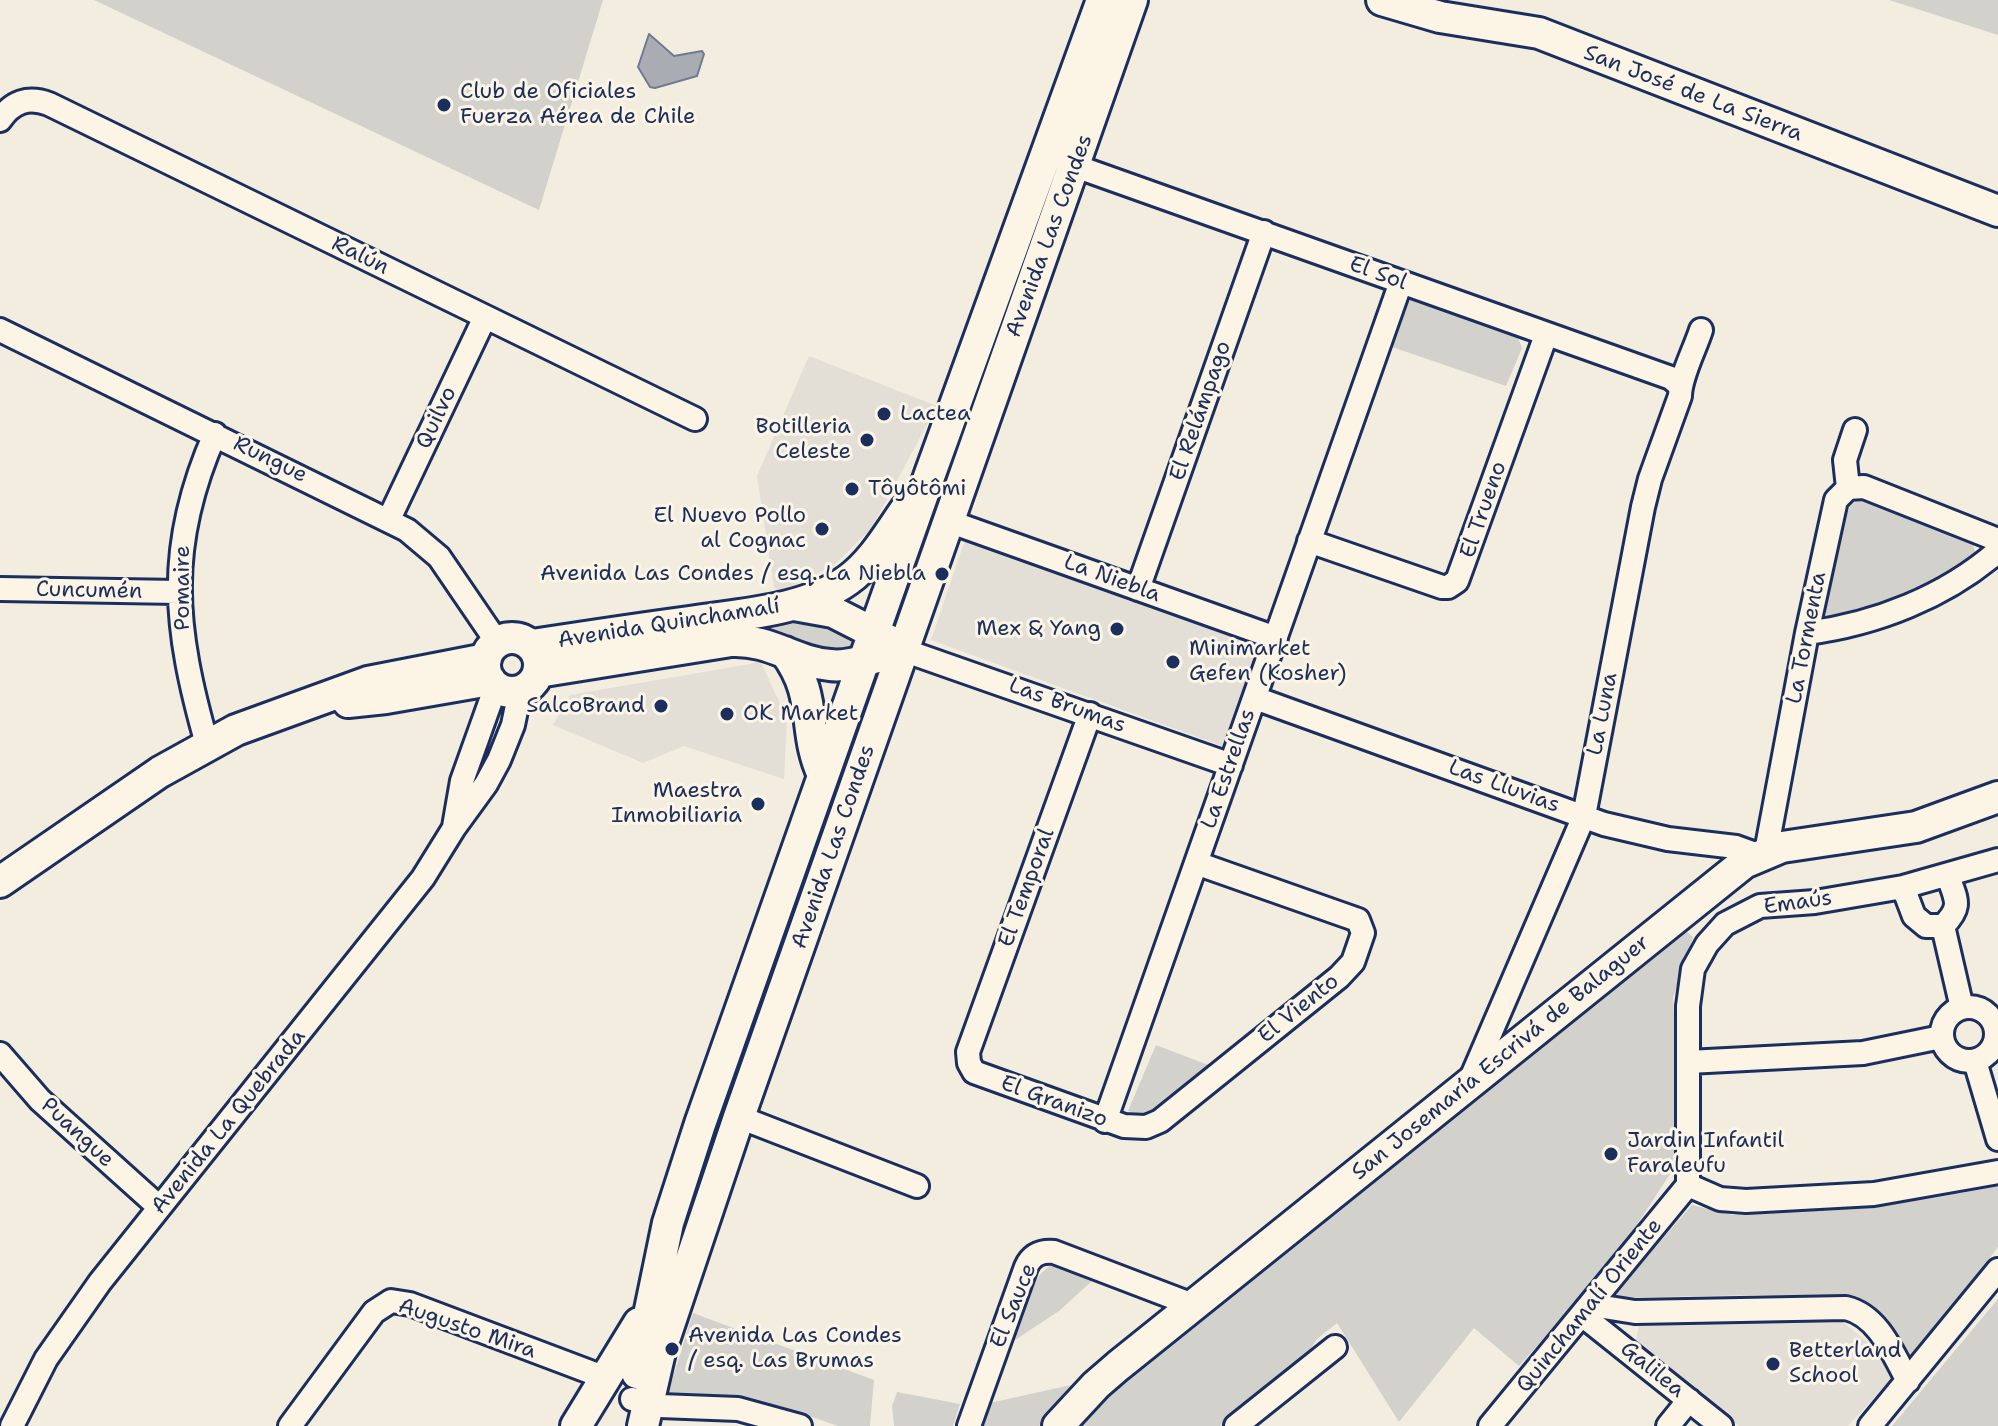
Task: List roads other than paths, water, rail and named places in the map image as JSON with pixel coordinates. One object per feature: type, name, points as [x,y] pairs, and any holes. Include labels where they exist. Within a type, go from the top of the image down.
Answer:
[{"type":"main road","name":"Avenida Las Condes","points":[[637,1414],[649,1307],[678,1190],[930,474],[1102,0]]},
{"type":"main road","name":"Avenida Las Condes","points":[[637,1414],[1132,0]]},
{"type":"main road","name":"San José de La Sierra","points":[[1382,0],[1440,17],[1539,33],[1998,211]]},
{"type":"main road","points":[[823,775],[815,750],[806,687],[801,675],[778,649],[761,638],[756,629],[757,619],[775,607],[831,591],[855,574],[879,548],[930,474]]},
{"type":"main road","name":"Avenida Quinchamalí","points":[[508,668],[775,607],[833,612],[875,632],[903,650]]},
{"type":"main road","name":"Avenida Quinchamalí","points":[[0,882],[160,772],[207,744],[266,718],[384,677],[508,668],[750,640],[829,665],[851,665],[903,650]]},
{"type":"main road","name":"San Josemaría Escrivá de Balaguer","points":[[1058,1426],[1096,1385],[1193,1305],[1467,1088],[1730,872],[1762,854],[1799,843],[1916,827],[1998,797]]},
{"type":"main road","points":[[576,1426],[705,1216]]},
{"type":"street","name":"Ralún","points":[[0,120],[10,108],[23,101],[38,100],[49,104],[695,419]]},
{"type":"street","name":"El Sol","points":[[1075,166],[1671,378],[1679,385]]},
{"type":"street","name":"El Relámpago","points":[[1138,589],[1264,232]]},
{"type":"street","name":"La Estrellas","points":[[1105,1121],[1401,282]]},
{"type":"street","name":"Quilvo","points":[[389,519],[485,317]]},
{"type":"street","name":"Rungue","points":[[0,330],[407,530],[439,557],[508,668]]},
{"type":"street","name":"La Luna","points":[[1467,1088],[1584,816],[1643,507],[1680,396],[1679,385],[1687,372],[1701,330]]},
{"type":"street","name":"El Trueno","points":[[1309,541],[1442,587],[1457,581],[1546,335]]},
{"type":"street","name":"La Tormenta","points":[[1762,854],[1836,500],[1848,488],[1845,460],[1855,430]]},
{"type":"street","name":"Pomaire","points":[[207,744],[188,672],[178,592],[182,539],[188,513],[215,434]]},
{"type":"street","points":[[1848,488],[1864,487],[1998,540]]},
{"type":"street","name":"La Niebla","points":[[948,521],[1276,638]]},
{"type":"street","points":[[1807,633],[1851,626],[1910,605],[1964,576],[1998,551]]},
{"type":"street","name":"Cuncumén","points":[[0,589],[178,592]]},
{"type":"street","name":"Las Brumas","points":[[903,650],[1231,765]]},
{"type":"street","name":"Avenida La Quebrada","points":[[12,1425],[46,1359],[74,1317],[423,878],[454,828],[462,781],[508,668]]},
{"type":"street","name":"Las Lluvias","points":[[1255,698],[1641,834],[1736,847],[1762,854]]},
{"type":"street","name":"El Temporal","points":[[969,1063],[968,1052],[1090,714]]},
{"type":"street","name":"Emaús","points":[[1688,1185],[1688,1006],[1693,969],[1707,944],[1725,924],[1760,906],[1815,902],[1903,887],[1998,860]]},
{"type":"street","name":"El Viento","points":[[1146,1127],[1160,1121],[1339,977],[1353,962],[1363,933],[1362,924],[1354,917],[1196,863]]},
{"type":"street","points":[[1903,887],[1914,916],[1926,926],[1943,926],[1953,916],[1958,903],[1948,876]]},
{"type":"street","points":[[1943,926],[1962,1008]]},
{"type":"street","points":[[1962,1008],[1978,1008],[1995,1017],[1995,1044],[1983,1058],[1966,1062],[1949,1054],[1941,1037],[1947,1019],[1962,1008]]},
{"type":"street","points":[[1688,1062],[1863,1053],[1941,1037]]},
{"type":"street","points":[[1975,1061],[1998,1139]]},
{"type":"street","name":"El Granizo","points":[[969,1063],[979,1075],[1105,1121],[1131,1128],[1146,1127]]},
{"type":"street","name":"Puangue","points":[[4,1067],[159,1207]]},
{"type":"street","points":[[739,1117],[917,1186]]},
{"type":"street","points":[[1688,1185],[1720,1199],[1746,1201],[1874,1194],[1998,1172]]},
{"type":"street","name":"Quinchamalí Oriente","points":[[1490,1426],[1688,1185]]},
{"type":"street","name":"El Sauce","points":[[969,1426],[1026,1267],[1034,1255],[1054,1252],[1193,1305]]},
{"type":"street","points":[[1870,1426],[1998,1270]]},
{"type":"street","name":"Augusto Mira","points":[[290,1426],[374,1312],[391,1301],[410,1304],[606,1378]]},
{"type":"street","points":[[1586,1310],[1846,1308],[1860,1313],[1874,1325],[1908,1381]]},
{"type":"street","name":"Galilea","points":[[1586,1310],[1721,1426]]},
{"type":"street","points":[[1236,1426],[1335,1347]]},
{"type":"street","points":[[1668,1426],[1689,1400]]},
{"type":"street","points":[[637,1414],[738,1409],[800,1426]]},
{"type":"place","name":"Club de Oficiales Fuerza Aérea de Chile","points":[[444,105]]},
{"type":"place","name":"Lactea","points":[[884,414]]},
{"type":"place","name":"Botilleria Celeste","points":[[867,440]]},
{"type":"place","name":"Tôyôtômi","points":[[852,489]]},
{"type":"place","name":"El Nuevo Pollo al Cognac","points":[[822,529]]},
{"type":"place","name":"Avenida Las Condes / esq. La Niebla","points":[[942,574]]},
{"type":"place","name":"Mex & Yang","points":[[1117,629]]},
{"type":"place","name":"Minimarket Gefen (Kosher)","points":[[1173,662]]},
{"type":"place","name":"SalcoBrand","points":[[661,706]]},
{"type":"place","name":"OK Market","points":[[727,714]]},
{"type":"place","name":"Maestra Inmobiliaria","points":[[758,804]]},
{"type":"place","name":"Jardin Infantil Faraleufu","points":[[1611,1154]]},
{"type":"place","name":"Avenida Las Condes / esq. Las Brumas","points":[[672,1349]]},
{"type":"place","name":"Betterland School","points":[[1773,1364]]}]
